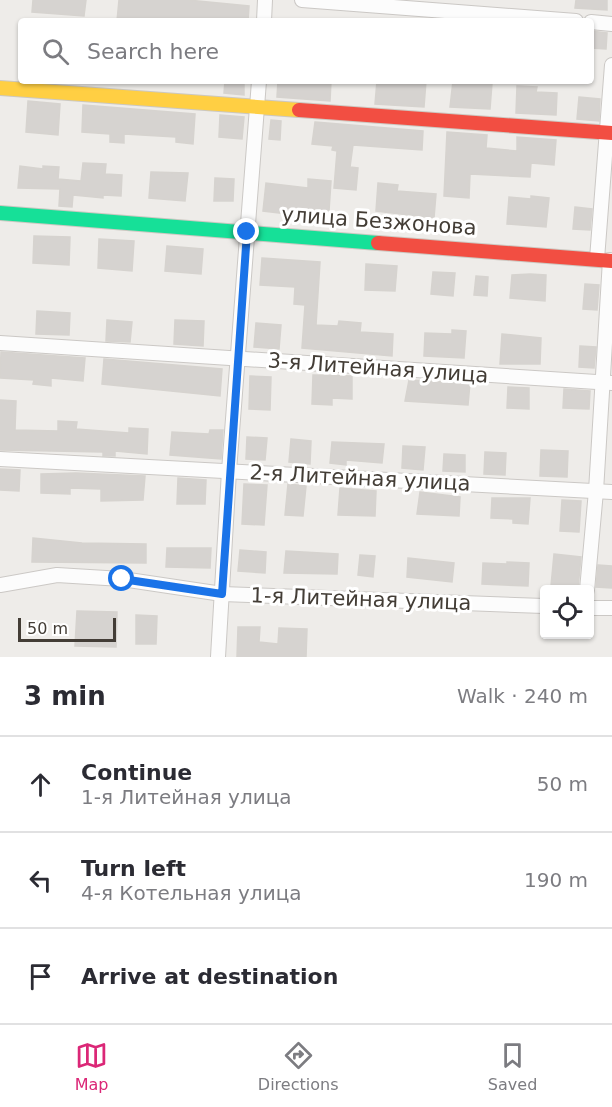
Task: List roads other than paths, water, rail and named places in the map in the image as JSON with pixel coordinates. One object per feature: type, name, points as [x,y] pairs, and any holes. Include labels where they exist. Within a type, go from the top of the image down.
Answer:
[{"type":"street","points":[[264,18],[265,0]]},
{"type":"street","points":[[302,0],[537,18]]},
{"type":"street","points":[[594,22],[612,24]]},
{"type":"street","points":[[587,585],[607,383],[606,260],[612,65]]},
{"type":"street","points":[[218,657],[229,471],[259,84]]},
{"type":"street","points":[[0,88],[609,133]]},
{"type":"street","name":"улица Безжонова","points":[[0,213],[606,260]]},
{"type":"street","name":"3-я Литейная улица","points":[[0,343],[607,383]]},
{"type":"street","name":"2-я Литейная улица","points":[[0,459],[612,492]]},
{"type":"street","name":"1-я Литейная улица","points":[[0,585],[57,575],[122,579],[222,594],[540,606]]},
{"type":"street","points":[[594,608],[612,609]]}]
